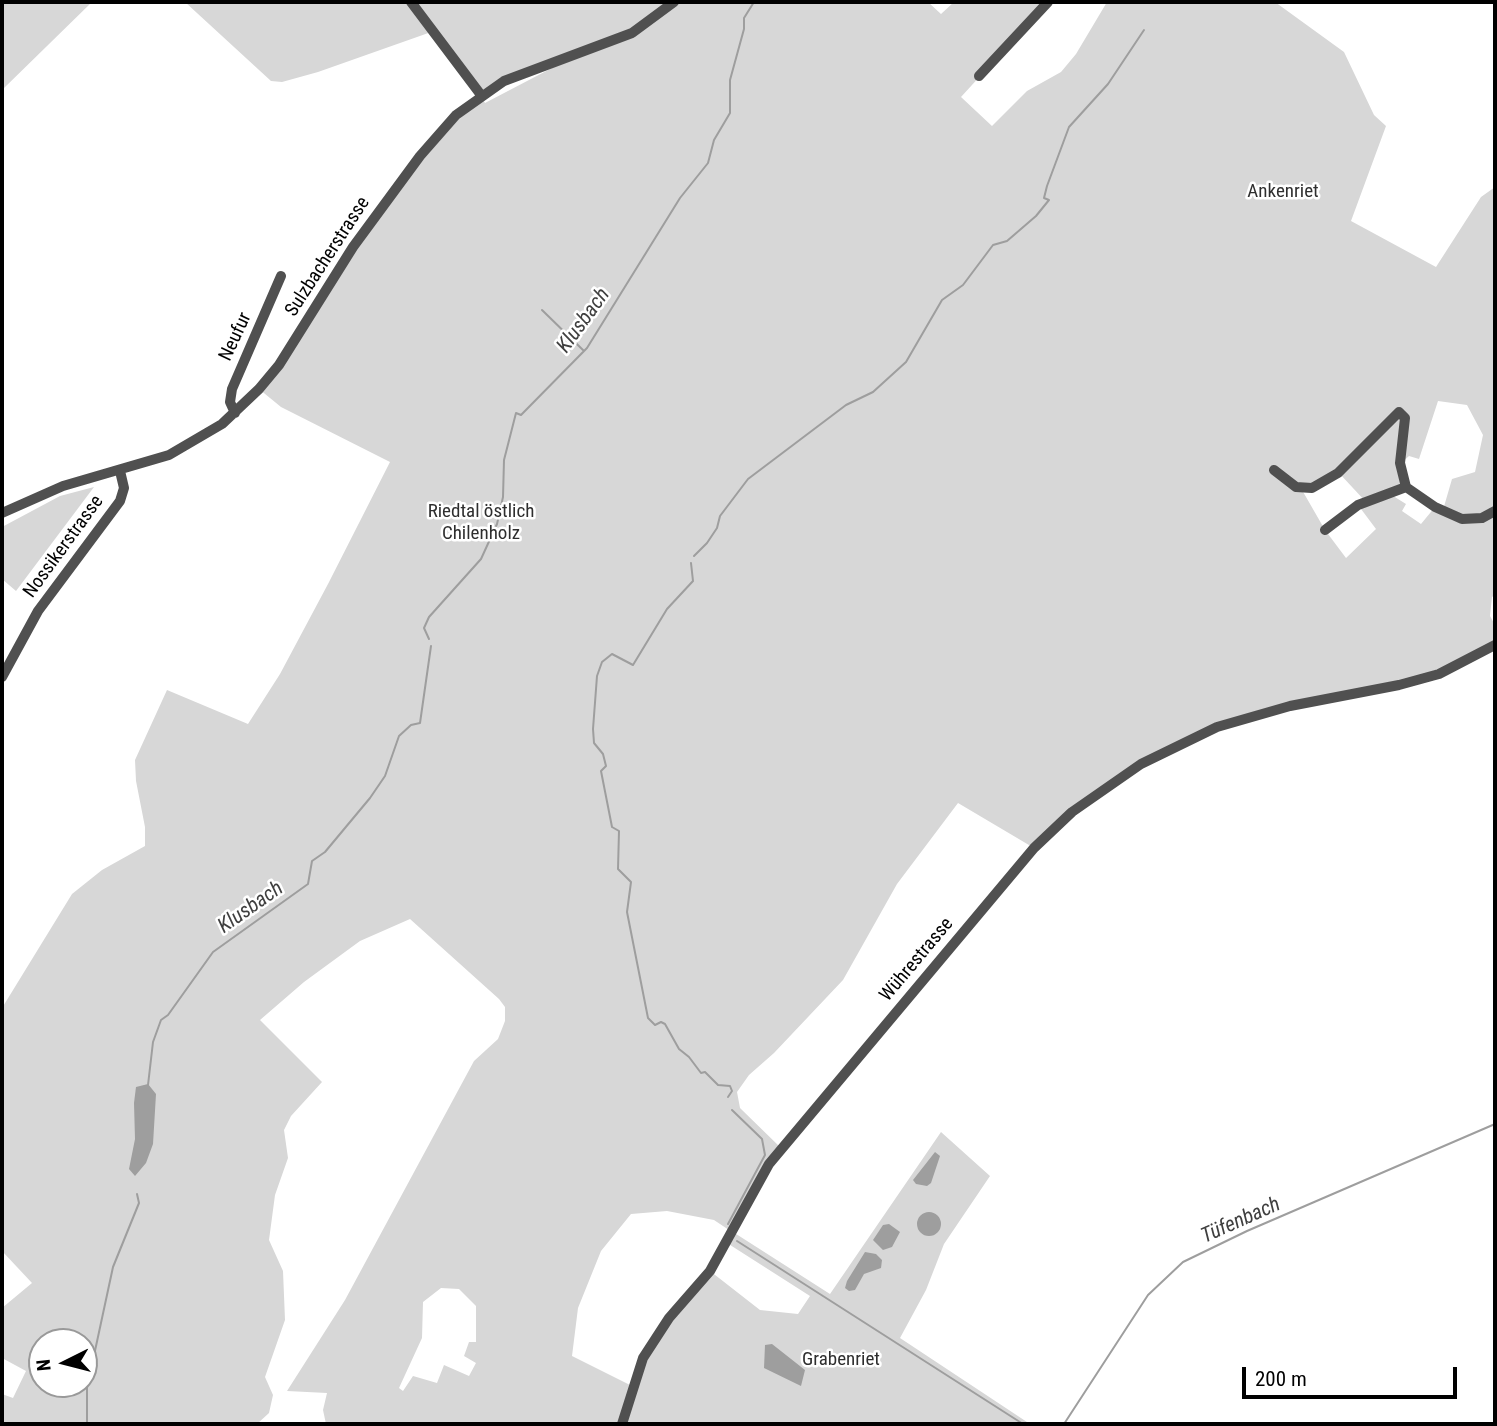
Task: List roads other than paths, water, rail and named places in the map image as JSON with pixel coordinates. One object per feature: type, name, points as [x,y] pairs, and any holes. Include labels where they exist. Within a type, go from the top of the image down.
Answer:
[{"type":"street","points":[[411,2],[481,95]]},
{"type":"street","name":"Sulzbacherstrasse","points":[[2,513],[44,493],[120,471],[188,446],[235,413],[279,365],[347,256],[384,203],[442,130],[481,95],[523,72],[612,43],[653,19],[674,2]]},
{"type":"street","points":[[979,76],[1048,2]]},
{"type":"street","name":"Neufur","points":[[235,413],[230,402],[233,389],[281,276]]},
{"type":"street","points":[[1274,470],[1296,487],[1312,488],[1338,473],[1399,412],[1405,418],[1406,424],[1400,454],[1400,475],[1405,486],[1435,507],[1462,519],[1482,518],[1495,511]]},
{"type":"street","name":"Nossikerstrasse","points":[[2,677],[38,611],[120,500],[124,488],[120,471]]},
{"type":"street","points":[[1325,530],[1358,505],[1405,486]]},
{"type":"street","name":"Wührestrasse","points":[[622,1424],[643,1358],[668,1318],[710,1271],[769,1164],[1034,848],[1103,787],[1184,741],[1245,717],[1440,674],[1495,645]]},
{"type":"waterway","name":"Klusbach","points":[[429,639],[424,628],[429,617],[481,559],[497,524],[503,497],[504,460],[516,413],[521,415],[587,348],[680,198],[708,163],[714,140],[730,113],[730,80],[744,29],[744,18],[754,2]]},
{"type":"waterway","points":[[694,556],[707,543],[717,528],[720,516],[748,479],[846,405],[873,392],[906,362],[942,300],[963,285],[993,245],[1007,241],[1036,216],[1049,200],[1044,198],[1047,186],[1069,127],[1108,84],[1144,30]]},
{"type":"waterway","points":[[542,310],[584,351]]},
{"type":"waterway","points":[[691,563],[693,581],[667,609],[633,665],[612,654],[602,662],[597,676],[593,729],[594,743],[603,754],[606,766],[601,771],[612,827],[619,831],[618,869],[631,882],[627,912],[648,1018],[655,1025],[661,1022],[665,1024],[679,1049],[701,1073],[705,1072],[718,1085],[730,1086],[732,1091],[728,1097]]},
{"type":"waterway","name":"Klusbach","points":[[148,1085],[153,1042],[161,1020],[168,1015],[213,952],[308,884],[312,861],[325,852],[370,798],[385,776],[399,736],[411,725],[420,723],[431,646]]},
{"type":"waterway","points":[[728,1224],[765,1155],[762,1139],[732,1110]]},
{"type":"waterway","name":"Tüfenbach","points":[[1064,1424],[1148,1295],[1183,1262],[1247,1231],[1495,1124]]},
{"type":"waterway","name":"Klusbach","points":[[87,1424],[87,1388],[113,1267],[139,1203],[137,1194]]},
{"type":"waterway","points":[[737,1241],[1023,1424]]},
{"type":"park label","name":"Ankenriet","points":[[1283,192]]},
{"type":"park label","name":"Riedtal östlich Chilenholz","points":[[481,523]]},
{"type":"park label","name":"Grabenriet","points":[[841,1360]]}]
